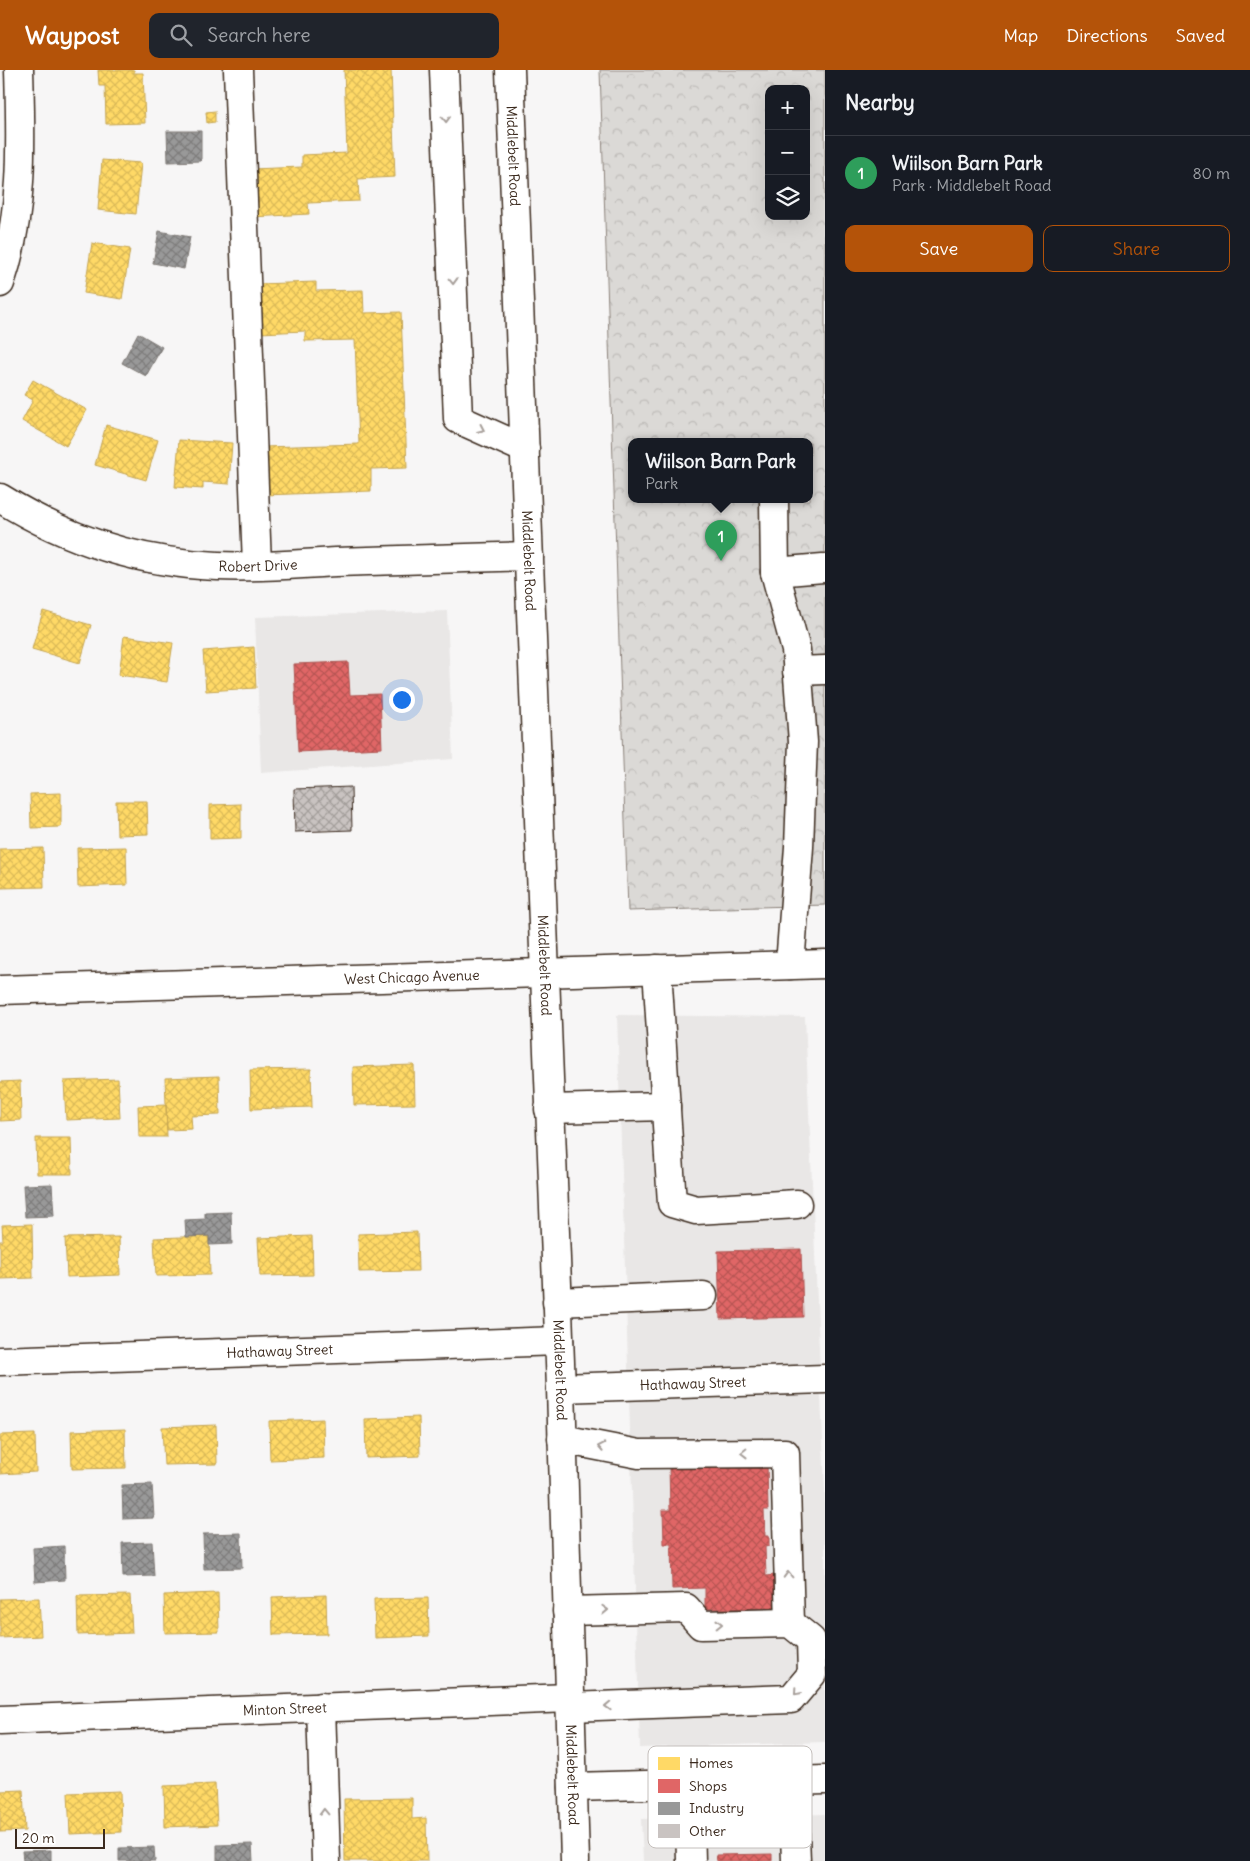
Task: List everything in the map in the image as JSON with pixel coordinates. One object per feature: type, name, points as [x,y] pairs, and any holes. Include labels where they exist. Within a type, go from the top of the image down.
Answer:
[{"type":"street","points":[[0,282],[11,242],[20,181],[19,70]]},
{"type":"street","points":[[238,70],[257,565]]},
{"type":"street","points":[[444,70],[458,419],[525,449]]},
{"type":"street","name":"Middlebelt Road","points":[[510,70],[561,1388],[575,1861]]},
{"type":"street","name":"Robert Drive","points":[[0,498],[29,516],[73,536],[119,552],[167,562],[219,566],[529,556]]},
{"type":"street","points":[[774,503],[775,572],[796,650],[803,746],[790,965]]},
{"type":"street","points":[[775,572],[823,568]]},
{"type":"street","points":[[797,671],[825,670]]},
{"type":"street","name":"West Chicago Avenue","points":[[0,990],[825,964]]},
{"type":"street","points":[[657,969],[672,1203],[696,1210],[797,1204]]},
{"type":"street","points":[[549,1110],[666,1106]]},
{"type":"street","points":[[557,1302],[703,1296]]},
{"type":"street","name":"Hathaway Street","points":[[0,1361],[559,1340]]},
{"type":"street","name":"Hathaway Street","points":[[561,1388],[825,1379]]},
{"type":"street","points":[[562,1439],[639,1454],[785,1453],[790,1623],[702,1625],[686,1608],[567,1611]]},
{"type":"street","name":"Minton Street","points":[[0,1720],[321,1707],[791,1699],[812,1674],[811,1640],[790,1623]]},
{"type":"street","points":[[321,1707],[326,1861]]},
{"type":"street","points":[[812,1780],[825,1780]]},
{"type":"street","points":[[573,1787],[648,1785]]},
{"type":"street","points":[[691,1848],[691,1861]]},
{"type":"street","points":[[796,1848],[796,1861]]},
{"type":"shaded area","points":[[447,611],[453,759],[261,773],[255,617]]},
{"type":"shaded area","points":[[617,1015],[805,1017],[825,1490],[825,1742],[648,1746],[648,1748],[640,1748]]},
{"type":"shaded area","points":[[812,1814],[825,1814],[825,1861],[643,1861],[641,1819],[648,1819],[648,1848],[812,1848]]},
{"type":"green space","points":[[600,70],[825,70],[825,905],[628,911]]},
{"type":"building: Homes","points":[[98,70],[134,70],[134,73],[143,73],[145,123],[106,124],[105,86],[99,86]]},
{"type":"building: Homes","points":[[344,70],[391,70],[395,177],[358,179],[359,201],[308,203],[309,214],[252,217],[251,169],[302,167],[302,155],[347,153]]},
{"type":"building: Homes","points":[[215,111],[215,122],[207,123],[206,112]]},
{"type":"building: Homes","points":[[102,160],[141,163],[136,214],[98,210]]},
{"type":"building: Homes","points":[[92,243],[130,249],[122,299],[84,293]]},
{"type":"building: Homes","points":[[316,282],[316,291],[363,290],[364,313],[401,312],[407,468],[371,469],[371,491],[265,495],[263,447],[359,444],[355,340],[305,341],[305,331],[260,333],[258,284]]},
{"type":"building: Homes","points":[[33,380],[87,410],[66,446],[22,421],[33,400],[24,395]]},
{"type":"building: Homes","points":[[106,425],[158,440],[146,480],[95,465]]},
{"type":"building: Homes","points":[[179,440],[232,443],[229,484],[203,482],[203,489],[175,487]]},
{"type":"building: Homes","points":[[43,611],[91,625],[80,663],[32,649]]},
{"type":"building: Homes","points":[[124,636],[173,643],[167,682],[119,675]]},
{"type":"building: Homes","points":[[254,647],[256,688],[206,691],[203,651]]},
{"type":"building: Homes","points":[[61,793],[61,827],[31,828],[30,794]]},
{"type":"building: Homes","points":[[116,801],[147,801],[148,834],[117,835]]},
{"type":"building: Homes","points":[[241,804],[241,838],[210,839],[210,805]]},
{"type":"building: Homes","points":[[126,847],[127,885],[78,887],[77,848]]},
{"type":"building: Homes","points":[[43,848],[44,887],[0,888],[0,849]]},
{"type":"building: Homes","points":[[414,1065],[415,1104],[354,1105],[353,1067]]},
{"type":"building: Homes","points":[[311,1069],[312,1107],[251,1109],[250,1070]]},
{"type":"building: Homes","points":[[219,1076],[220,1115],[191,1116],[192,1129],[167,1130],[165,1078]]},
{"type":"building: Homes","points":[[118,1079],[120,1118],[66,1120],[64,1081]]},
{"type":"building: Homes","points":[[20,1081],[21,1120],[0,1121],[0,1082]]},
{"type":"building: Homes","points":[[166,1105],[167,1137],[139,1137],[138,1106]]},
{"type":"building: Homes","points":[[36,1138],[71,1138],[72,1174],[37,1174]]},
{"type":"building: Homes","points":[[32,1224],[33,1278],[0,1279],[0,1241],[3,1241],[2,1225]]},
{"type":"building: Homes","points":[[417,1232],[418,1271],[359,1272],[358,1234]]},
{"type":"building: Homes","points":[[209,1236],[210,1275],[156,1276],[154,1238]]},
{"type":"building: Homes","points":[[312,1236],[313,1275],[260,1276],[258,1238]]},
{"type":"building: Homes","points":[[119,1237],[120,1275],[67,1277],[65,1238]]},
{"type":"building: Homes","points":[[419,1417],[420,1456],[366,1458],[365,1419]]},
{"type":"building: Homes","points":[[323,1419],[324,1458],[270,1460],[269,1421]]},
{"type":"building: Homes","points":[[216,1425],[217,1464],[164,1465],[162,1427]]},
{"type":"building: Homes","points":[[125,1429],[126,1468],[72,1469],[71,1431]]},
{"type":"building: Homes","points":[[35,1434],[36,1472],[0,1474],[0,1435]]},
{"type":"building: Homes","points":[[218,1593],[219,1632],[165,1633],[164,1595]]},
{"type":"building: Homes","points":[[130,1595],[132,1633],[78,1635],[77,1596]]},
{"type":"building: Homes","points":[[326,1595],[327,1634],[273,1635],[272,1597]]},
{"type":"building: Homes","points":[[39,1598],[41,1636],[0,1638],[0,1599]]},
{"type":"building: Homes","points":[[428,1598],[429,1636],[375,1638],[374,1599]]},
{"type":"building: Homes","points":[[215,1784],[217,1825],[165,1827],[164,1786]]},
{"type":"building: Homes","points":[[23,1790],[25,1831],[0,1832],[0,1791]]},
{"type":"building: Homes","points":[[120,1791],[121,1832],[70,1834],[68,1793]]},
{"type":"building: Homes","points":[[412,1798],[412,1819],[426,1818],[427,1861],[345,1861],[344,1799]]},
{"type":"building: Shops","points":[[348,662],[350,695],[380,694],[382,748],[298,752],[294,664]]},
{"type":"building: Shops","points":[[801,1249],[803,1317],[720,1319],[718,1251]]},
{"type":"building: Shops","points":[[767,1463],[768,1510],[764,1510],[765,1536],[769,1536],[769,1546],[765,1547],[766,1576],[774,1575],[775,1608],[705,1609],[705,1588],[672,1589],[671,1544],[664,1544],[663,1510],[670,1510],[669,1465]]},
{"type":"building: Shops","points":[[772,1854],[772,1861],[717,1861],[716,1855]]},
{"type":"building: Industry","points":[[167,131],[201,131],[201,161],[168,162]]},
{"type":"building: Industry","points":[[159,231],[190,237],[184,269],[153,263]]},
{"type":"building: Industry","points":[[138,333],[162,347],[146,376],[122,363]]},
{"type":"building: Industry","points":[[52,1184],[54,1216],[25,1217],[23,1185]]},
{"type":"building: Industry","points":[[231,1212],[232,1244],[209,1245],[209,1236],[186,1237],[185,1220],[205,1219],[205,1213]]},
{"type":"building: Industry","points":[[152,1484],[154,1518],[123,1519],[122,1485]]},
{"type":"building: Industry","points":[[241,1533],[242,1568],[204,1569],[203,1534]]},
{"type":"building: Industry","points":[[152,1542],[154,1576],[123,1577],[122,1543]]},
{"type":"building: Industry","points":[[64,1546],[65,1580],[35,1582],[33,1548]]},
{"type":"building: Industry","points":[[252,1844],[253,1861],[217,1861],[217,1845]]},
{"type":"building: Industry","points":[[154,1847],[155,1861],[119,1861],[119,1848]]},
{"type":"building: Industry","points":[[51,1850],[51,1861],[23,1861],[22,1851]]},
{"type":"building: Other","points":[[351,787],[352,830],[295,832],[294,789]]},
{"type":"place","name":"Wiilson Barn Park","points":[[721,561]]}]
